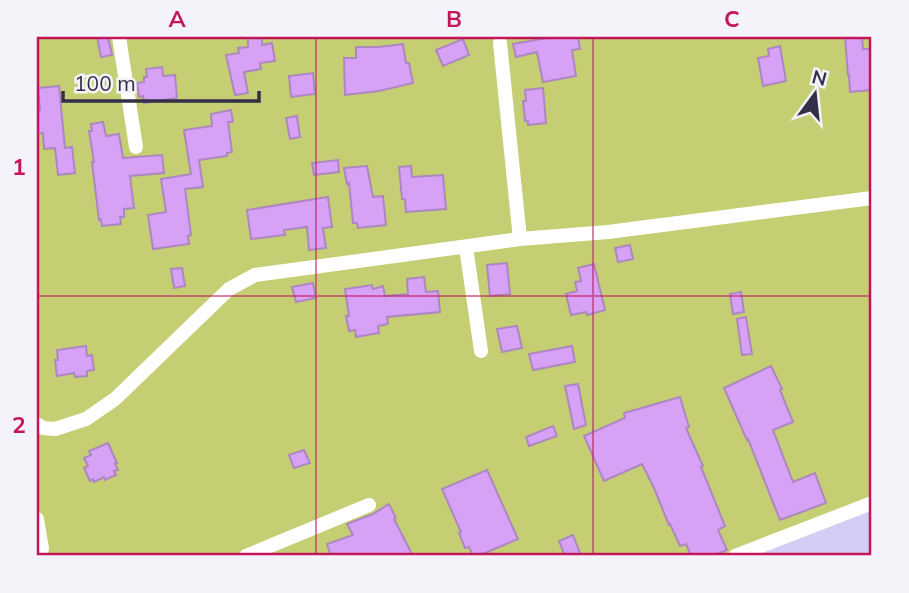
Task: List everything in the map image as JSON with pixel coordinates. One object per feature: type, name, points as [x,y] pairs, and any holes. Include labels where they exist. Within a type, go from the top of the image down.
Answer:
[{"type":"street","points":[[119,37],[136,147]]},
{"type":"street","points":[[500,43],[520,239]]},
{"type":"street","points":[[37,424],[43,428],[55,429],[86,419],[115,399],[229,289],[255,275],[520,239],[608,232],[872,198]]},
{"type":"street","points":[[466,247],[481,351]]},
{"type":"street","points":[[735,556],[872,503]]},
{"type":"street","points":[[246,556],[369,505]]},
{"type":"street","points":[[37,519],[42,549]]},
{"type":"green space","points":[[37,37],[872,37],[872,507],[740,556],[37,556]]},
{"type":"building","points":[[97,37],[108,37],[112,55],[101,57]]},
{"type":"building","points":[[248,37],[262,37],[262,45],[272,43],[275,61],[260,63],[261,69],[244,72],[248,93],[235,95],[226,55],[239,53],[238,48],[248,47]]},
{"type":"building","points":[[552,37],[578,37],[580,49],[572,50],[576,76],[543,82],[537,52],[516,57],[513,44]]},
{"type":"building","points":[[845,37],[862,37],[863,49],[870,49],[872,90],[850,92]]},
{"type":"building","points":[[463,39],[469,55],[443,66],[436,50]]},
{"type":"building","points":[[403,44],[413,83],[345,95],[344,58],[356,58],[356,47]]},
{"type":"building","points":[[780,46],[786,81],[763,86],[758,58],[769,56],[768,49]]},
{"type":"building","points":[[162,67],[163,76],[175,75],[177,98],[144,103],[143,96],[139,97],[137,83],[144,82],[144,77],[147,77],[146,69]]},
{"type":"building","points":[[313,73],[315,94],[291,97],[289,76]]},
{"type":"building","points":[[59,86],[65,148],[72,147],[75,173],[58,175],[55,148],[44,149],[43,133],[38,134],[37,110],[40,110],[38,88]]},
{"type":"building","points":[[543,88],[546,123],[528,125],[528,121],[525,121],[523,101],[526,101],[525,90]]},
{"type":"building","points":[[231,110],[233,122],[228,122],[232,152],[227,153],[227,156],[199,160],[203,187],[185,189],[191,235],[188,236],[189,244],[153,249],[148,215],[166,212],[161,179],[191,174],[184,130],[212,126],[211,114]]},
{"type":"building","points":[[297,116],[300,137],[290,139],[286,118]]},
{"type":"building","points":[[103,122],[106,136],[119,134],[123,158],[162,155],[164,173],[130,176],[134,208],[124,209],[124,217],[120,217],[121,224],[102,226],[101,219],[99,220],[89,131],[92,131],[91,124]]},
{"type":"building","points":[[338,160],[339,172],[314,175],[312,163]]},
{"type":"building","points":[[367,166],[373,197],[383,196],[386,225],[358,228],[357,223],[353,223],[349,183],[347,184],[344,168]]},
{"type":"building","points":[[411,166],[412,177],[443,175],[446,209],[406,212],[399,167]]},
{"type":"building","points":[[328,197],[332,227],[323,228],[326,248],[309,250],[307,227],[284,230],[285,235],[251,239],[247,210]]},
{"type":"building","points":[[630,245],[633,259],[618,262],[615,248]]},
{"type":"building","points":[[507,263],[510,294],[490,296],[487,265]]},
{"type":"building","points":[[594,264],[605,310],[587,315],[586,312],[571,315],[566,294],[577,291],[575,282],[581,281],[578,268]]},
{"type":"building","points":[[182,268],[185,286],[174,288],[171,269]]},
{"type":"building","points":[[424,277],[426,292],[438,291],[440,312],[387,317],[388,324],[378,326],[379,333],[356,337],[355,330],[349,331],[345,289],[372,285],[373,289],[383,286],[385,296],[408,294],[407,279]]},
{"type":"building","points":[[313,283],[316,298],[296,302],[292,287]]},
{"type":"building","points":[[741,292],[744,312],[733,314],[730,294]]},
{"type":"building","points":[[746,317],[752,354],[742,355],[737,319]]},
{"type":"building","points":[[517,326],[522,348],[502,352],[497,329]]},
{"type":"building","points":[[86,346],[87,356],[92,355],[94,370],[87,371],[87,376],[75,377],[74,373],[57,376],[57,350]]},
{"type":"building","points":[[572,346],[575,362],[533,370],[529,354]]},
{"type":"building","points":[[771,366],[793,422],[773,430],[793,482],[815,473],[826,503],[780,520],[748,439],[724,388]]},
{"type":"building","points":[[578,384],[586,425],[574,429],[565,386]]},
{"type":"building","points":[[680,397],[689,427],[686,428],[725,526],[718,530],[727,550],[712,556],[691,556],[686,544],[680,546],[642,464],[604,481],[584,436],[625,418],[624,413]]},
{"type":"building","points":[[553,426],[557,436],[529,446],[526,437]]},
{"type":"building","points":[[108,443],[117,463],[115,464],[118,470],[114,471],[116,475],[105,480],[104,477],[90,481],[84,468],[88,466],[84,458],[91,455],[89,451]]},
{"type":"building","points":[[304,450],[310,463],[294,468],[289,455]]},
{"type":"building","points":[[487,470],[518,539],[473,556],[469,547],[465,548],[442,489]]},
{"type":"building","points":[[389,504],[413,556],[331,556],[327,544],[353,535],[347,524],[373,514]]},
{"type":"building","points":[[573,535],[581,556],[565,556],[559,541]]}]
